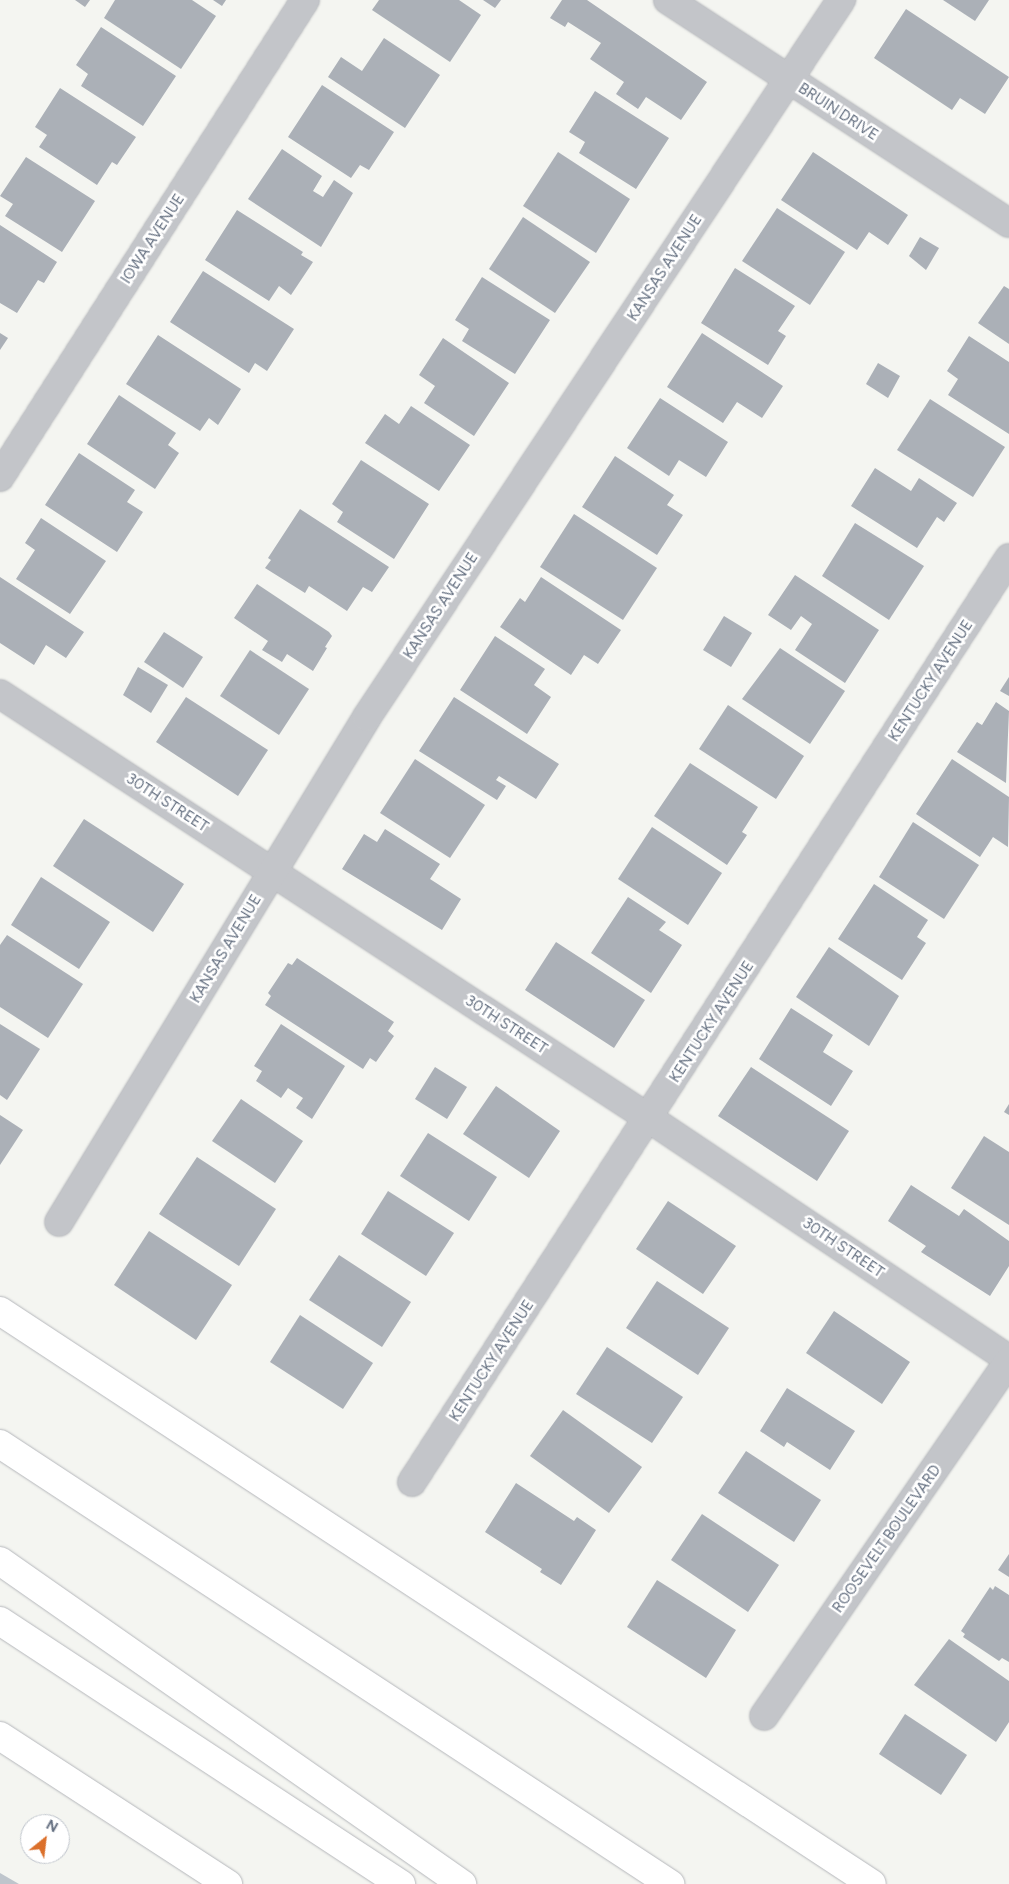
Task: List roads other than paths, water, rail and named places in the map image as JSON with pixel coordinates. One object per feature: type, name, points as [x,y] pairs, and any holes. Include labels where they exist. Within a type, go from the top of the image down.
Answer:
[{"type":"highway","points":[[0,1311],[872,1884]]},
{"type":"highway","points":[[0,1444],[670,1884]]},
{"type":"highway","points":[[0,1562],[462,1884]]},
{"type":"highway","points":[[0,1621],[401,1884]]},
{"type":"highway","points":[[0,1736],[228,1884]]},
{"type":"street","name":"IOWA AVENUE","points":[[0,477],[305,0]]},
{"type":"street","name":"BRUIN DRIVE","points":[[668,0],[1009,223]]},
{"type":"street","name":"KANSAS AVENUE","points":[[59,1222],[367,717],[841,0]]},
{"type":"street","name":"KENTUCKY AVENUE","points":[[412,1482],[650,1119],[1009,558]]},
{"type":"street","name":"30TH STREET","points":[[0,694],[650,1119],[1009,1360]]},
{"type":"street","name":"ROOSEVELT BOULEVARD","points":[[764,1716],[1009,1360]]}]
